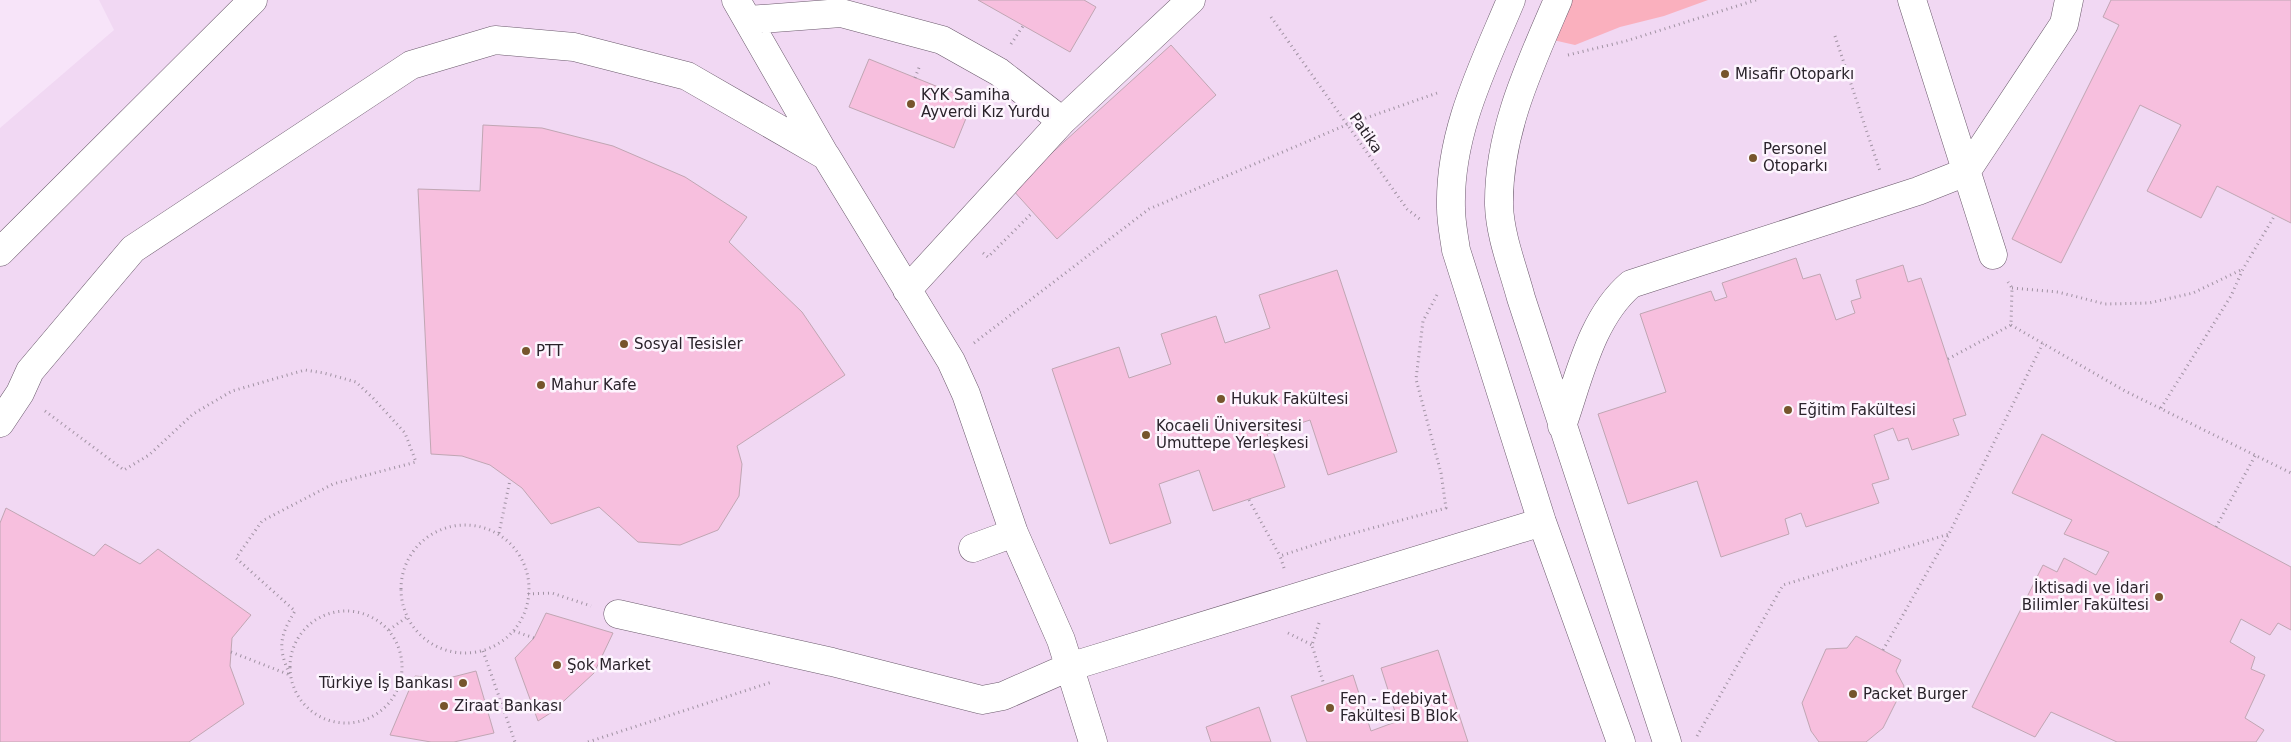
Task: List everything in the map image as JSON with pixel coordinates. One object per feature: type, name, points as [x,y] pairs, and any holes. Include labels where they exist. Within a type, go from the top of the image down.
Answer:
[{"type":"lane","points":[[0,252],[253,0]]},
{"type":"lane","points":[[907,290],[1062,121],[1191,0]]},
{"type":"lane","points":[[1511,0],[1461,123],[1453,161],[1450,208],[1457,252],[1542,522],[1621,742]]},
{"type":"lane","points":[[1558,0],[1530,64],[1510,123],[1501,178],[1499,206],[1505,240],[1521,298],[1667,742]]},
{"type":"lane","points":[[1912,0],[1993,255]]},
{"type":"lane","points":[[1562,426],[1602,319],[1618,295],[1631,284],[1889,200],[1966,172],[2064,24],[2069,0]]},
{"type":"lane","points":[[742,10],[841,13],[942,40],[999,72],[1062,121]]},
{"type":"lane","points":[[742,10],[826,156],[951,361],[966,394],[1014,533],[1061,640],[1093,742]]},
{"type":"lane","points":[[0,423],[20,393],[30,371],[133,249],[411,65],[495,40],[574,47],[687,76],[826,156]]},
{"type":"lane","points":[[618,614],[832,662],[982,700],[1003,696],[1069,668],[1542,522]]},
{"type":"lane","points":[[973,548],[1014,533]]},
{"type":"path","points":[[1530,64],[1626,41],[1756,0]]},
{"type":"path","name":"Patika","points":[[1271,17],[1407,209],[1457,252]]},
{"type":"path","points":[[1835,36],[1889,200]]},
{"type":"path","points":[[951,361],[1149,209],[1346,125],[1478,78]]},
{"type":"path","points":[[2161,408],[2232,296],[2243,269],[2275,215]]},
{"type":"path","points":[[1280,556],[1332,539],[1446,508],[1440,473],[1416,379],[1424,321],[1457,252]]},
{"type":"path","points":[[1993,255],[2012,288],[2011,325]]},
{"type":"path","points":[[2012,288],[2058,292],[2105,304],[2149,303],[2193,293],[2243,269]]},
{"type":"path","points":[[2011,325],[2125,391],[2291,473]]},
{"type":"path","points":[[1948,359],[2011,325]]},
{"type":"path","points":[[1883,650],[1949,534],[2042,343]]},
{"type":"path","points":[[20,393],[124,470],[149,455],[193,414],[232,391],[305,370],[356,382],[373,398],[405,433],[416,462],[333,484],[262,521],[236,558],[295,611],[282,633],[283,660],[296,693],[307,708],[323,719],[342,723],[360,722],[378,714],[392,701],[400,683],[403,665],[399,646],[389,630],[375,619],[358,612],[340,611],[323,616],[308,626],[296,640],[291,657],[290,675]]},
{"type":"path","points":[[2216,527],[2255,456]]},
{"type":"path","points":[[499,533],[510,480]]},
{"type":"path","points":[[1249,500],[1280,556],[1293,598]]},
{"type":"path","points":[[459,524],[479,525],[499,533],[514,546],[526,564],[530,584],[528,594],[519,625],[503,641],[483,651],[465,653],[447,651],[430,644],[417,632],[407,617],[401,597],[401,576],[408,557],[421,541],[439,530],[459,524]]},
{"type":"path","points":[[1694,742],[1784,585],[1949,534]]},
{"type":"path","points":[[1324,685],[1312,646],[1331,587]]},
{"type":"path","points":[[528,594],[552,593],[618,614]]},
{"type":"path","points":[[389,630],[407,617]]},
{"type":"path","points":[[514,630],[534,638]]},
{"type":"path","points":[[483,651],[515,742]]},
{"type":"path","points":[[231,652],[290,675]]},
{"type":"path","points":[[588,742],[777,680]]},
{"type":"path","points":[[602,737],[603,742]]},
{"type":"shaded area","name":"Kocaeli Üniversitesi Umuttepe Yerleşkesi","points":[[99,0],[2291,0],[2291,742],[0,742],[0,128],[114,30]]},
{"type":"shaded area","points":[[1569,0],[1708,0],[1664,16],[1620,27],[1575,45],[1553,40]]},
{"type":"building","name":"KYK Samiha Ayverdi Kız Yurdu","points":[[978,0],[1084,0],[1096,7],[1070,52]]},
{"type":"building","points":[[2111,0],[2291,0],[2291,223],[2217,186],[2201,218],[2147,191],[2181,125],[2140,105],[2061,263],[2012,239],[2119,25],[2103,17]]},
{"type":"building","points":[[1171,45],[1216,95],[1057,239],[1012,189]]},
{"type":"building","name":"KYK Samiha Ayverdi Kız Yurdu","points":[[869,59],[973,101],[954,148],[849,107]]},
{"type":"building","name":"Sosyal Tesisler","points":[[483,125],[542,128],[613,146],[685,177],[747,217],[729,242],[802,312],[845,375],[737,446],[742,464],[739,496],[718,530],[680,545],[638,542],[599,507],[551,524],[522,488],[490,465],[462,456],[431,454],[418,189],[480,191]]},
{"type":"building","name":"Eğitim Fakültesi","points":[[1796,258],[1803,279],[1820,274],[1836,320],[1855,313],[1851,301],[1861,298],[1856,280],[1903,265],[1908,282],[1921,278],[1966,415],[1953,419],[1959,435],[1912,450],[1908,438],[1898,441],[1893,428],[1874,435],[1889,479],[1872,484],[1879,503],[1806,527],[1801,513],[1785,519],[1789,534],[1721,557],[1697,481],[1628,504],[1598,414],[1666,392],[1640,314],[1711,291],[1715,301],[1727,297],[1722,283]]},
{"type":"building","name":"Hukuk Fakültesi","points":[[1337,270],[1397,452],[1328,475],[1310,420],[1267,434],[1285,487],[1213,511],[1199,470],[1159,484],[1171,523],[1110,544],[1052,369],[1119,347],[1129,378],[1171,364],[1161,334],[1216,316],[1225,343],[1270,328],[1259,295]]},
{"type":"building","name":"İktisadi ve İdari Bilimler Fakültesi","points":[[2042,434],[2291,567],[2291,630],[2278,623],[2270,635],[2241,619],[2230,642],[2255,657],[2251,669],[2265,675],[2245,718],[2264,730],[2256,742],[2117,742],[2051,712],[2035,737],[1972,707],[2043,565],[2057,572],[2064,558],[2096,575],[2109,552],[2064,534],[2072,520],[2012,493]]},
{"type":"building","points":[[6,508],[94,556],[105,544],[140,564],[158,549],[251,615],[232,638],[230,666],[244,704],[189,742],[0,742],[0,523]]},
{"type":"building","name":"Şok Market","points":[[546,613],[613,633],[594,673],[552,712],[538,721],[515,658],[534,638]]},
{"type":"building","name":"Packet Burger","points":[[1856,636],[1901,660],[1896,671],[1904,686],[1883,728],[1866,742],[1819,742],[1811,731],[1802,703],[1826,649],[1847,648]]},
{"type":"building","name":"Fen - Edebiyat Fakültesi B Blok","points":[[1438,650],[1468,742],[1307,742],[1291,696],[1353,675],[1371,731],[1398,721],[1381,668]]},
{"type":"building","name":"Ziraat Bankası","points":[[476,671],[494,733],[454,742],[431,742],[390,735],[415,676],[445,679]]},
{"type":"building","points":[[1259,707],[1271,742],[1211,742],[1206,727]]},
{"type":"place","name":"Misafir Otoparkı","points":[[1725,74]]},
{"type":"place","name":"KYK Samiha Ayverdi Kız Yurdu","points":[[911,104]]},
{"type":"place","name":"Personel Otoparkı","points":[[1753,158]]},
{"type":"place","name":"Sosyal Tesisler","points":[[624,344]]},
{"type":"place","name":"PTT","points":[[526,351]]},
{"type":"place","name":"Mahur Kafe","points":[[541,385]]},
{"type":"place","name":"Hukuk Fakültesi","points":[[1221,399]]},
{"type":"place","name":"Eğitim Fakültesi","points":[[1788,410]]},
{"type":"place","name":"Kocaeli Üniversitesi Umuttepe Yerleşkesi","points":[[1146,435]]},
{"type":"place","name":"İktisadi ve İdari Bilimler Fakültesi","points":[[2159,597]]},
{"type":"place","name":"Şok Market","points":[[557,665]]},
{"type":"place","name":"Türkiye İş Bankası","points":[[463,683]]},
{"type":"place","name":"Packet Burger","points":[[1853,694]]},
{"type":"place","name":"Ziraat Bankası","points":[[444,706]]},
{"type":"place","name":"Fen - Edebiyat Fakültesi B Blok","points":[[1330,708]]}]
